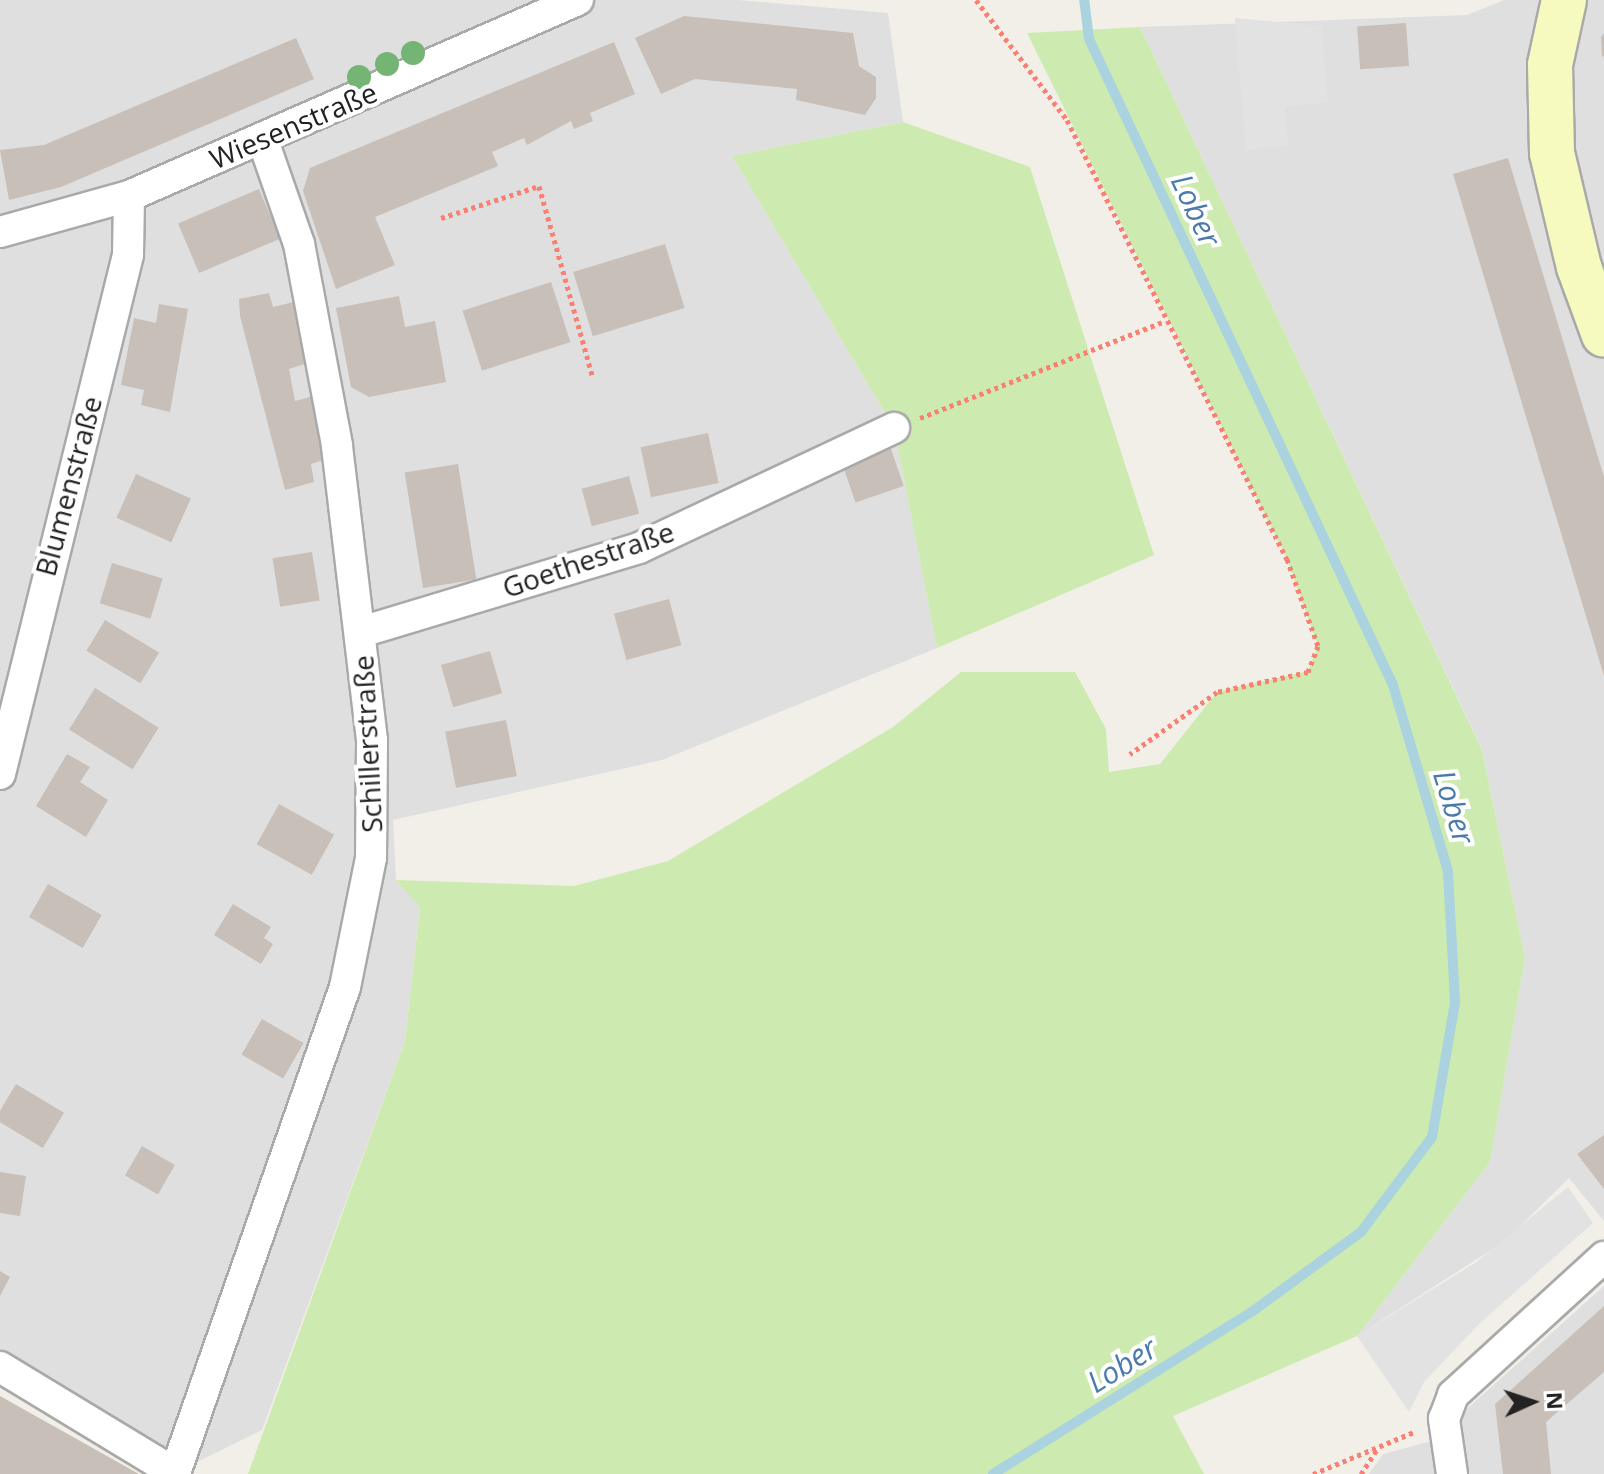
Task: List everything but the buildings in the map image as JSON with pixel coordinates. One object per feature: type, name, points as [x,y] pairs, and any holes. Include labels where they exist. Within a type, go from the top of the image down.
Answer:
[{"type":"street","name":"Wiesenstraße","points":[[0,232],[129,196],[574,8],[578,0]]},
{"type":"street","points":[[1564,0],[1550,65],[1552,153],[1579,267],[1604,335]]},
{"type":"street","name":"Schillerstraße","points":[[175,1473],[345,987],[371,858],[372,740],[337,445],[299,244],[262,138]]},
{"type":"street","name":"Blumenstraße","points":[[0,774],[128,255],[129,196]]},
{"type":"street","name":"Goethestraße","points":[[361,632],[639,548],[894,428]]},
{"type":"street","points":[[1452,1474],[1444,1419],[1453,1395],[1604,1257]]},
{"type":"street","points":[[0,1367],[175,1473]]},
{"type":"path","points":[[976,0],[1067,120],[1165,321],[1287,559],[1318,646],[1308,672],[1217,692],[1130,754]]},
{"type":"path","points":[[441,218],[539,186],[593,378]]},
{"type":"path","points":[[894,428],[1165,321]]},
{"type":"path","points":[[1313,1474],[1444,1419]]},
{"type":"path","points":[[1361,1474],[1378,1446]]},
{"type":"shaded area","points":[[0,0],[738,0],[888,13],[903,122],[732,156],[894,428],[937,648],[662,760],[393,820],[396,880],[420,906],[405,1041],[262,1430],[175,1473],[0,1367]]},
{"type":"shaded area","points":[[1504,0],[1604,0],[1604,1221],[1569,1178],[1505,1241],[1357,1336],[1490,1162],[1525,958],[1482,749],[1140,27],[1467,15]]},
{"type":"shaded area","points":[[1235,18],[1321,26],[1328,102],[1285,107],[1288,146],[1246,150]]},
{"type":"shaded area","points":[[1568,1187],[1593,1223],[1479,1324],[1424,1382],[1409,1412],[1357,1336],[1475,1263]]},
{"type":"shaded area","points":[[1604,1286],[1604,1474],[1369,1474],[1383,1454],[1462,1433],[1460,1415]]},
{"type":"green space","points":[[1140,27],[1482,750],[1525,958],[1490,1162],[1357,1336],[1173,1416],[1204,1474],[248,1474],[405,1041],[420,907],[396,880],[574,886],[668,861],[893,727],[961,672],[1075,672],[1106,729],[1109,772],[1160,764],[1217,692],[1308,671],[1318,646],[1287,559],[1027,33]]},
{"type":"green space","points":[[903,122],[1030,167],[1154,555],[937,648],[894,428],[732,156]]},
{"type":"waterway","name":"Lober","points":[[993,1474],[1253,1311],[1361,1232],[1432,1137],[1455,1002],[1448,871],[1393,685],[1089,39],[1084,0]]}]
